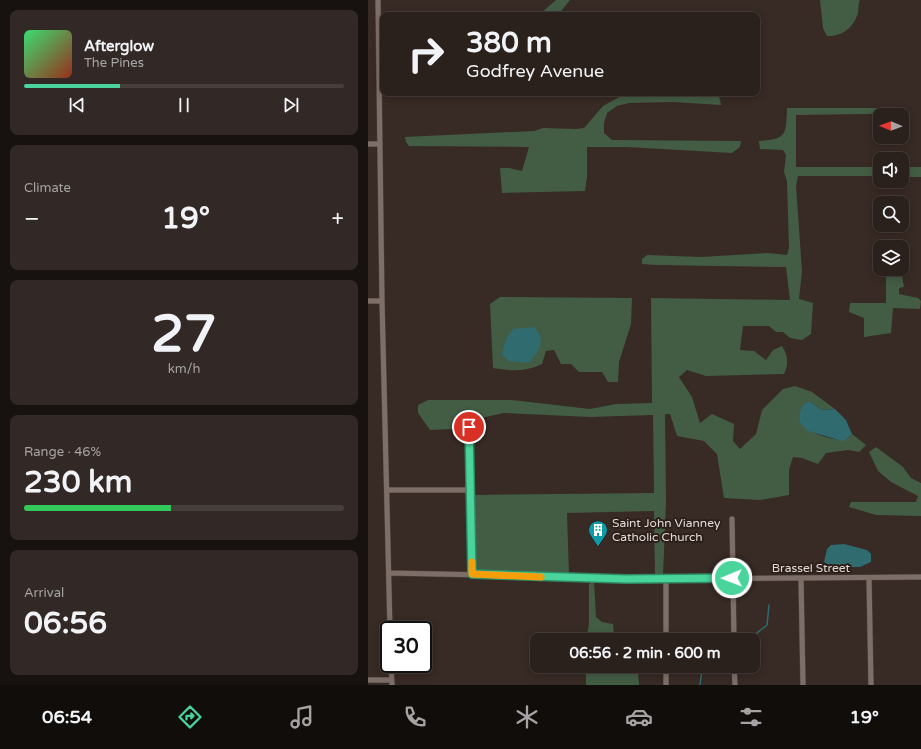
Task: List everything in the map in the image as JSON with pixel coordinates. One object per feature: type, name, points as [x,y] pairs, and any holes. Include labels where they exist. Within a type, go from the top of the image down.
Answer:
[{"type":"street","points":[[378,0],[382,301],[390,621]]},
{"type":"street","points":[[368,144],[380,144]]},
{"type":"street","points":[[368,301],[382,301]]},
{"type":"street","points":[[469,427],[469,490],[472,574]]},
{"type":"street","points":[[387,490],[469,490]]},
{"type":"street","points":[[732,519],[734,633]]},
{"type":"street","name":"Brassel Street","points":[[389,573],[666,579],[921,577]]},
{"type":"street","points":[[801,578],[803,685]]},
{"type":"street","points":[[869,578],[871,685]]},
{"type":"street","points":[[666,579],[666,633]]},
{"type":"street","points":[[666,673],[666,685]]},
{"type":"street","points":[[734,673],[735,685]]},
{"type":"street","points":[[368,680],[392,682]]},
{"type":"green space","points":[[556,0],[570,0],[560,12],[542,12]]},
{"type":"green space","points":[[820,0],[860,0],[858,13],[854,23],[847,30],[838,35],[827,36],[823,28]]},
{"type":"green space","points":[[621,96],[719,96],[721,105],[673,102],[629,103],[617,106],[607,113],[604,123],[604,133],[612,140],[741,141],[740,147],[732,153],[627,147],[587,147],[587,177],[585,191],[502,193],[500,168],[509,168],[522,171],[529,147],[409,146],[405,137],[534,131],[543,128],[584,128],[603,106]]},
{"type":"green space","points":[[787,108],[873,108],[873,113],[870,114],[796,115],[796,167],[873,167],[873,176],[798,176],[796,186],[802,271],[799,299],[813,303],[811,334],[802,340],[790,338],[783,332],[776,332],[769,326],[743,326],[740,350],[754,351],[766,360],[773,350],[782,346],[786,353],[787,360],[787,366],[784,374],[706,376],[687,370],[679,377],[692,397],[700,423],[712,414],[734,424],[733,441],[740,449],[756,434],[762,410],[783,389],[795,386],[812,392],[835,409],[822,410],[811,402],[800,423],[822,436],[834,439],[846,440],[852,434],[866,445],[859,452],[848,450],[826,453],[818,464],[802,458],[793,457],[789,470],[789,495],[760,500],[724,498],[717,454],[704,441],[677,436],[670,414],[665,414],[666,502],[663,575],[655,576],[654,511],[567,513],[569,575],[474,572],[472,495],[654,493],[653,415],[590,417],[504,413],[476,419],[474,428],[430,430],[418,413],[418,405],[428,400],[512,400],[590,409],[616,404],[652,403],[651,298],[790,300],[786,267],[642,264],[642,259],[647,255],[701,257],[768,253],[787,255],[789,248],[787,181],[784,172],[786,155],[783,150],[760,149],[759,141],[780,137],[785,130]]},
{"type":"green space","points":[[909,167],[921,167],[921,177],[909,177]]},
{"type":"green space","points":[[902,276],[904,287],[899,288],[899,294],[918,298],[921,301],[920,309],[893,308],[891,333],[864,337],[864,318],[849,312],[850,303],[886,303],[886,277]]},
{"type":"green space","points":[[500,297],[632,298],[631,324],[619,362],[618,382],[608,382],[602,372],[579,372],[571,364],[561,364],[554,350],[546,351],[542,364],[536,367],[524,370],[493,368],[490,304]]},
{"type":"green space","points":[[876,447],[903,467],[911,478],[921,483],[921,516],[876,515],[849,507],[851,502],[916,502],[918,496],[891,482],[878,471],[869,452]]},
{"type":"green space","points":[[594,581],[596,617],[602,622],[613,624],[614,633],[587,633],[589,624],[589,584]]},
{"type":"green space","points":[[586,673],[638,673],[639,685],[586,685]]},
{"type":"water","points":[[534,327],[538,332],[541,341],[538,350],[528,363],[509,361],[502,355],[506,341],[513,329]]},
{"type":"water","points":[[811,402],[822,410],[835,409],[846,420],[852,434],[846,440],[842,441],[808,431],[800,423],[800,415],[805,403]]},
{"type":"water","points":[[844,544],[867,550],[871,554],[871,562],[860,567],[831,567],[824,562],[827,549],[831,545]]},
{"type":"waterway","points":[[757,633],[767,625],[769,605]]},
{"type":"waterway","points":[[700,685],[702,673]]},
{"type":"slow traffic","points":[[472,562],[472,574],[541,577]]},
{"type":"place","name":"Saint John Vianney Catholic Church","points":[[598,547]]},
{"type":"route","points":[[469,427],[469,490],[472,574],[626,579],[732,578]]}]
